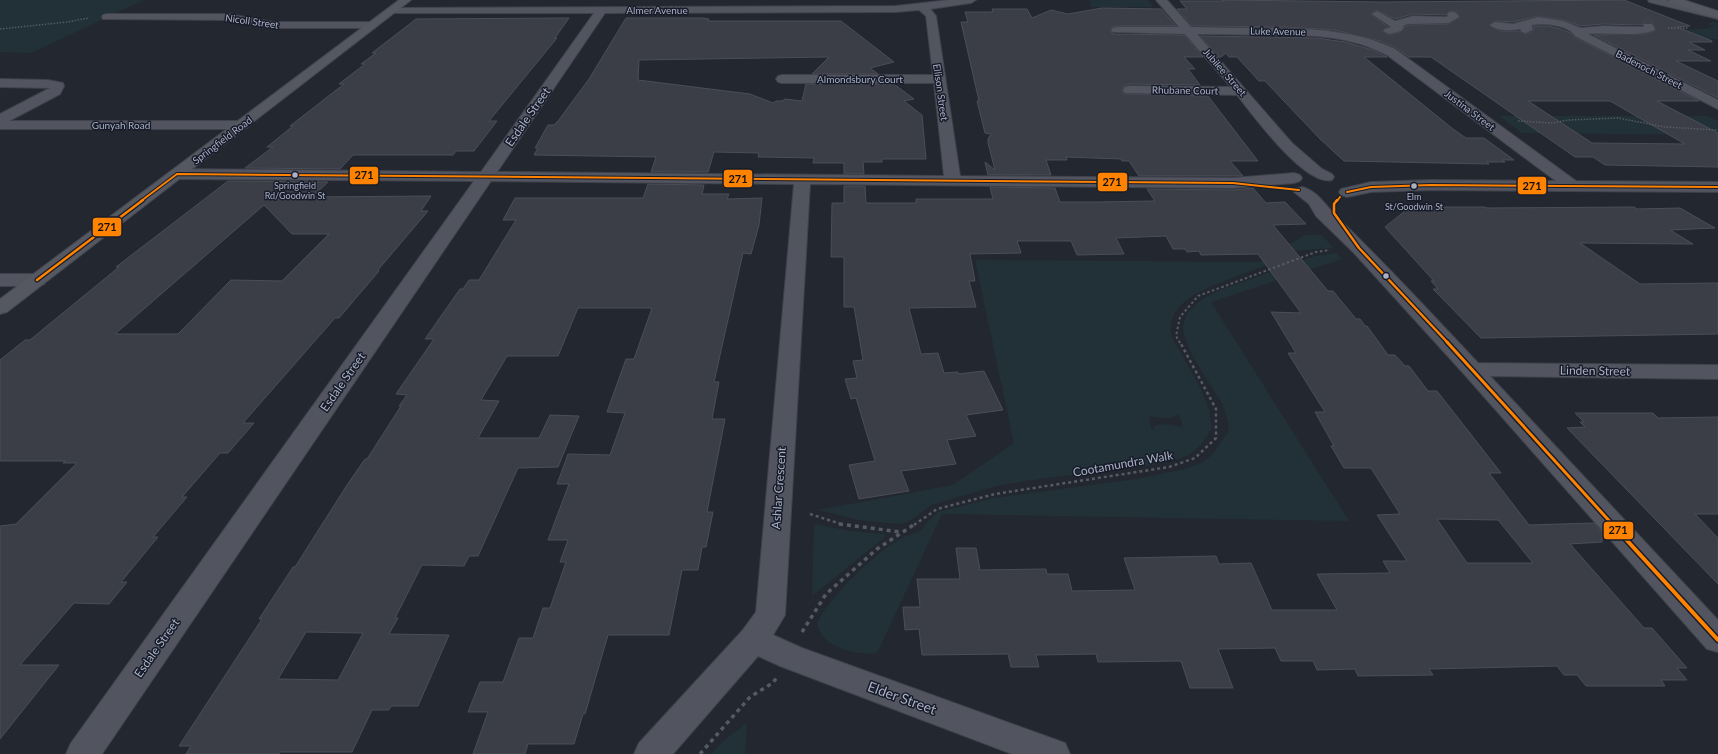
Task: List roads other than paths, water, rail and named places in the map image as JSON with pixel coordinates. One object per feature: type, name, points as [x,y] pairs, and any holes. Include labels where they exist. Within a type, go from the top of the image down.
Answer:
[{"type":"main road","name":"Springfield Road","points":[[0,308],[406,0]]},
{"type":"main road","points":[[1674,0],[1718,15]]},
{"type":"street","name":"Almer Avenue","points":[[392,11],[773,5],[896,9],[922,8],[972,0]]},
{"type":"street","name":"Jubilee Street","points":[[1161,0],[1189,30],[1287,146],[1316,172],[1338,187]]},
{"type":"street","points":[[1653,0],[1718,15]]},
{"type":"street","points":[[1685,4],[1712,3]]},
{"type":"street","name":"Esdale Street","points":[[83,754],[486,177],[597,7]]},
{"type":"street","name":"Ellison Street","points":[[922,8],[931,16],[954,181]]},
{"type":"street","points":[[1526,12],[1582,32],[1647,30]]},
{"type":"street","points":[[1378,14],[1380,17],[1402,26]]},
{"type":"street","name":"Nicoll Street","points":[[108,17],[229,16],[243,18],[257,23],[273,25],[373,25]]},
{"type":"street","points":[[1402,26],[1418,17],[1451,18],[1464,22]]},
{"type":"street","points":[[1495,25],[1525,28],[1527,22],[1549,19]]},
{"type":"street","points":[[1366,41],[1382,36],[1387,32],[1402,26],[1416,22],[1438,28]]},
{"type":"street","name":"Luke Avenue","points":[[1118,30],[1318,32],[1332,33],[1366,41]]},
{"type":"street","name":"Badenoch Street","points":[[1582,32],[1718,105]]},
{"type":"street","name":"Justina Street","points":[[1366,41],[1391,52],[1571,185]]},
{"type":"street","name":"Almondsbury Court","points":[[782,79],[939,80]]},
{"type":"street","points":[[0,83],[48,84],[58,86],[55,91],[0,120]]},
{"type":"street","name":"Rhubane Court","points":[[1130,90],[1241,91]]},
{"type":"street","name":"Gunyah Road","points":[[0,125],[242,125]]},
{"type":"street","name":"Jubilee Street","points":[[1287,146],[1300,169],[1298,184]]},
{"type":"street","points":[[177,174],[1298,184],[1318,197],[1338,187]]},
{"type":"street","points":[[1298,184],[1311,175],[1338,187],[1431,185],[1571,185],[1718,187]]},
{"type":"street","name":"Ashlar Crescent","points":[[651,754],[753,640],[770,615],[802,180]]},
{"type":"street","points":[[1298,184],[1315,201],[1322,212],[1359,248],[1472,369],[1718,640]]},
{"type":"street","points":[[1338,187],[1333,208],[1334,212],[1359,248]]},
{"type":"street","points":[[0,280],[37,280]]},
{"type":"street","name":"Linden Street","points":[[1472,369],[1718,372]]},
{"type":"street","name":"Elder Street","points":[[753,640],[791,657],[1053,754]]},
{"type":"place","name":"Springfield Rd/Goodwin St","points":[[295,175]]},
{"type":"place","name":"Elm St/Goodwin St","points":[[1414,186]]}]
